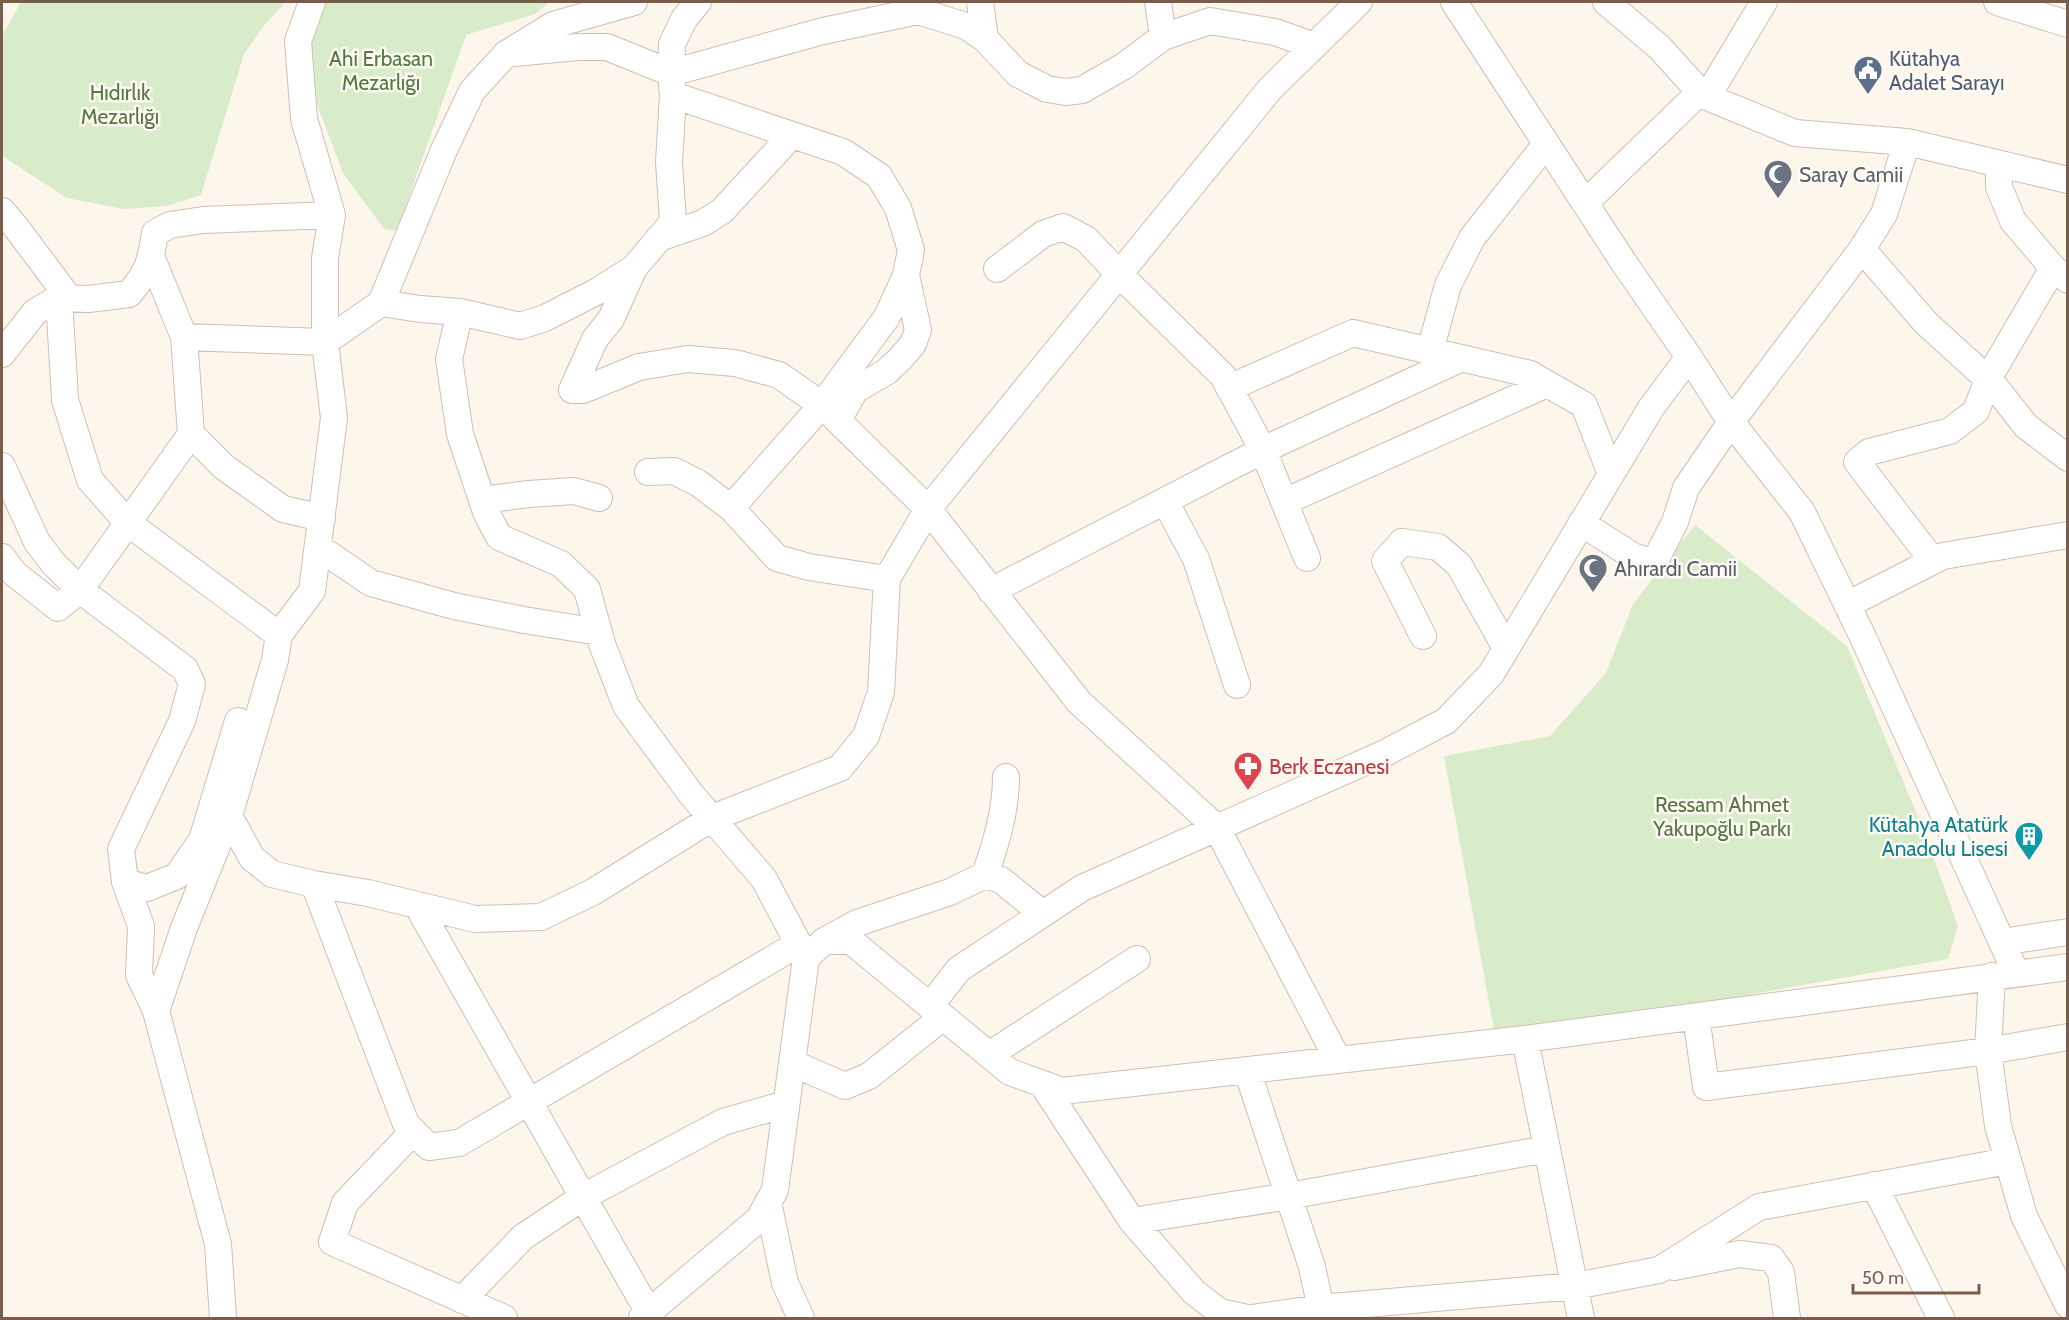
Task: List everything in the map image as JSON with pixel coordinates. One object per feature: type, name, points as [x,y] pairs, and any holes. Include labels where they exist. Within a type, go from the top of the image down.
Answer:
[{"type":"street","points":[[156,1011],[184,928],[229,816],[274,660],[279,635],[312,591],[334,418],[325,342],[326,258],[332,215],[304,119],[298,40],[312,2]]},
{"type":"street","points":[[184,337],[325,342],[381,303],[444,150],[472,91],[506,54],[553,25],[634,2]]},
{"type":"street","points":[[698,2],[684,19],[672,44],[669,162],[673,222],[634,268],[611,319],[595,339],[572,390],[583,390],[639,367],[688,359],[735,363],[779,375],[830,413],[928,508],[1079,702],[1217,828],[1338,1060]]},
{"type":"street","points":[[980,2],[985,39]]},
{"type":"street","points":[[1158,2],[1163,37]]},
{"type":"street","points":[[229,816],[252,858],[272,874],[368,893],[475,919],[541,917],[593,892],[712,818],[840,768],[866,736],[881,692],[887,579],[928,508],[1270,89],[1359,2]]},
{"type":"street","points":[[1454,2],[1731,422],[1802,512],[1847,605],[2002,942],[2004,975],[1988,1051],[1998,1126],[2025,1216],[2067,1305]]},
{"type":"street","points":[[1606,2],[1659,47],[1703,95],[1795,133],[1907,142],[2067,180]]},
{"type":"street","points":[[1585,203],[1703,95],[1764,2]]},
{"type":"street","points":[[1997,2],[2067,24]]},
{"type":"street","points":[[672,84],[823,31],[918,11],[966,26],[985,39],[1018,74],[1047,89],[1066,92],[1082,90],[1124,66],[1163,37],[1210,21],[1275,32],[1314,46]]},
{"type":"street","points":[[506,54],[577,47],[607,47],[672,84],[792,135],[843,152],[879,176],[898,208],[912,250],[906,275],[887,317],[830,413]]},
{"type":"street","points":[[659,238],[703,223],[722,211],[792,135]]},
{"type":"street","points":[[1581,523],[1633,556],[1647,561],[1657,557],[1675,522],[1686,488],[1731,422],[1862,249],[1884,214],[1907,142]]},
{"type":"street","points":[[1430,351],[1448,285],[1472,238],[1546,144]]},
{"type":"street","points":[[1933,561],[1857,462],[1869,452],[1950,431],[1976,411],[1988,379],[2060,274],[2013,221],[1999,187],[1999,164]]},
{"type":"street","points":[[2,211],[15,226],[64,298],[65,400],[90,480],[128,523],[279,635]]},
{"type":"street","points":[[2,354],[35,312],[64,298],[88,299],[129,294],[144,276],[152,256],[155,233],[170,225],[203,220],[332,215]]},
{"type":"street","points":[[997,269],[1044,234],[1063,227],[1086,238],[1120,275],[1223,376],[1263,450],[1307,558]]},
{"type":"street","points":[[1862,249],[1926,323],[1988,379],[2026,426],[2067,458]]},
{"type":"street","points":[[2,557],[15,574],[58,608],[80,590],[191,434],[184,337],[152,256]]},
{"type":"street","points":[[381,303],[460,312],[520,326],[555,313],[634,268]]},
{"type":"street","points":[[730,508],[855,390],[885,372],[913,344],[918,330],[906,275]]},
{"type":"street","points":[[417,905],[583,1197],[658,1312],[759,1219],[775,1190],[809,948],[764,879],[691,795],[626,706],[599,632],[587,588],[561,564],[500,537],[482,501],[460,434],[449,359],[460,312]]},
{"type":"street","points":[[1229,388],[1353,333],[1530,374],[1584,405],[1611,474]]},
{"type":"street","points":[[792,1063],[845,1086],[869,1076],[937,1012],[959,969],[1082,888],[1385,753],[1446,721],[1491,674],[1651,408],[1689,357]]},
{"type":"street","points":[[991,591],[1263,450],[1462,358]]},
{"type":"street","points":[[1284,502],[1547,384]]},
{"type":"street","points":[[191,434],[224,467],[283,509],[322,518]]},
{"type":"street","points":[[2,466],[36,542],[53,563],[80,590],[185,669],[192,684],[182,721],[121,849],[125,882],[141,926],[139,975],[156,1011],[218,1244],[223,1318]]},
{"type":"street","points":[[648,472],[674,471],[698,483],[730,508],[777,558],[809,567],[887,579]]},
{"type":"street","points":[[482,501],[529,494],[574,491],[599,498]]},
{"type":"street","points":[[1165,501],[1196,559],[1237,685]]},
{"type":"street","points":[[1847,605],[1943,556],[2067,535]]},
{"type":"street","points":[[1422,636],[1385,561],[1402,542],[1438,547],[1459,565],[1506,648]]},
{"type":"street","points":[[318,547],[371,583],[454,606],[599,632]]},
{"type":"street","points":[[125,882],[147,888],[177,876],[202,840],[259,654],[274,660]]},
{"type":"street","points":[[986,875],[997,840],[1006,795],[1006,777]]},
{"type":"street","points":[[314,884],[406,1124],[429,1147],[459,1143],[529,1102],[857,923],[950,892],[986,875],[1001,880],[1043,914]]},
{"type":"street","points":[[2002,942],[2067,932]]},
{"type":"street","points":[[809,948],[851,941],[1010,1072],[1062,1091],[1525,1039],[2067,967]]},
{"type":"street","points":[[990,1055],[1137,959]]},
{"type":"street","points":[[1696,1016],[1706,1087],[1988,1051],[2067,1037]]},
{"type":"street","points":[[1525,1039],[1581,1318]]},
{"type":"street","points":[[1247,1070],[1312,1267],[1322,1313]]},
{"type":"street","points":[[1043,1085],[1132,1221],[1194,1292],[1220,1312],[1247,1318]]},
{"type":"street","points":[[462,1300],[523,1237],[583,1197],[723,1122],[786,1104]]},
{"type":"street","points":[[413,1132],[345,1203],[332,1242],[504,1318]]},
{"type":"street","points":[[1132,1221],[1288,1197],[1547,1149]]},
{"type":"street","points":[[1659,1270],[1759,1207],[2008,1161]]},
{"type":"street","points":[[1874,1185],[1941,1318]]},
{"type":"street","points":[[768,1202],[785,1283],[801,1318]]},
{"type":"street","points":[[1252,1318],[1322,1313],[1575,1286],[1740,1254],[1771,1258],[1781,1272],[1787,1318]]},
{"type":"green space","name":"Hıdırlık Mezarlığı","points":[[21,2],[286,2],[266,23],[244,54],[201,195],[167,206],[123,209],[67,198],[2,156],[2,36]]},
{"type":"green space","name":"Ahi Erbasan Mezarlığı","points":[[325,2],[550,2],[535,14],[466,35],[397,231],[384,229],[343,173],[315,99],[311,46]]},
{"type":"green space","name":"Ressam Ahmet Yakupoğlu Parkı","points":[[1695,525],[1847,646],[1925,834],[1958,926],[1948,959],[1496,1040],[1444,756],[1550,736],[1606,673],[1633,604]]},
{"type":"place","name":"Kütahya Adalet Sarayı","points":[[1868,96]]},
{"type":"place","name":"Saray Camii","points":[[1778,200]]},
{"type":"place","name":"Ahırardı Camii","points":[[1593,594]]},
{"type":"place","name":"Berk Eczanesi","points":[[1248,792]]},
{"type":"place","name":"Kütahya Atatürk Anadolu Lisesi","points":[[2029,862]]}]
